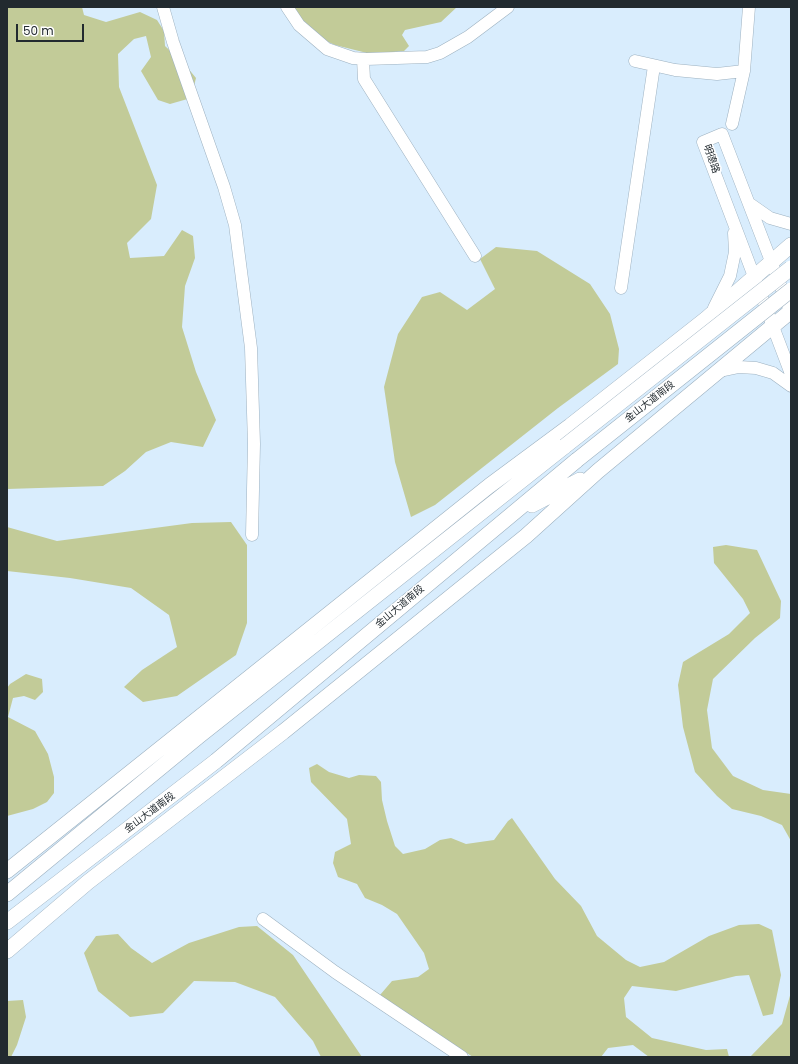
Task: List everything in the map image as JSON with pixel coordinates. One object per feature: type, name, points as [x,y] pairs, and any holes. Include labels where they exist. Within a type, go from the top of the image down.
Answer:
[{"type":"main road","points":[[7,871],[489,486],[570,426],[706,319],[791,245]]},
{"type":"main road","name":"金山大道南段","points":[[7,894],[162,766],[490,504],[791,268]]},
{"type":"main road","name":"金山大道南段","points":[[7,922],[179,790],[504,519],[791,290]]},
{"type":"main road","points":[[7,950],[88,882],[338,688],[526,536],[598,471],[791,311]]},
{"type":"main road","points":[[490,504],[570,426]]},
{"type":"main road","points":[[504,519],[598,471]]},
{"type":"main road","points":[[61,828],[162,766]]},
{"type":"main road","points":[[88,882],[179,790]]},
{"type":"street","points":[[164,7],[173,42],[236,225],[252,348],[254,444],[252,535]]},
{"type":"street","points":[[287,7],[300,25],[327,49],[353,58],[363,59],[428,57],[468,38],[508,7]]},
{"type":"street","points":[[732,124],[744,71],[749,7]]},
{"type":"street","points":[[363,59],[364,79],[475,256]]},
{"type":"street","points":[[635,61],[674,70],[717,74],[744,71]]},
{"type":"street","points":[[621,288],[654,66]]},
{"type":"street","name":"明德路","points":[[791,311],[722,134],[703,142],[791,374]]},
{"type":"street","points":[[748,202],[770,218],[791,224]]},
{"type":"street","points":[[706,319],[720,299],[730,276],[735,252],[732,216]]},
{"type":"street","points":[[715,374],[731,368],[756,368],[773,373],[791,386]]},
{"type":"street","points":[[263,919],[335,972],[462,1057]]},
{"type":"green space","points":[[7,7],[82,7],[84,15],[106,22],[140,12],[157,20],[164,31],[165,46],[196,78],[191,98],[170,104],[158,100],[141,71],[151,57],[146,36],[134,39],[118,54],[119,87],[157,185],[151,219],[127,243],[130,258],[164,256],[182,230],[193,236],[195,258],[185,286],[182,327],[196,372],[216,420],[203,447],[171,442],[146,452],[125,471],[103,486],[7,489]]},
{"type":"green space","points":[[288,7],[457,7],[441,22],[405,30],[402,35],[409,46],[404,51],[371,54],[335,45],[315,36]]},
{"type":"green space","points":[[496,247],[537,251],[590,284],[610,314],[619,349],[618,364],[558,408],[435,505],[411,517],[395,462],[384,387],[398,334],[422,297],[440,292],[467,310],[495,289],[480,259]]},
{"type":"green space","points":[[231,522],[247,545],[247,623],[236,655],[177,696],[143,702],[124,687],[142,670],[177,647],[169,615],[131,588],[70,578],[7,571],[7,527],[57,541],[192,523]]},
{"type":"green space","points":[[726,545],[757,550],[781,601],[780,618],[755,638],[713,679],[707,710],[712,748],[733,776],[763,790],[791,794],[791,841],[782,825],[761,816],[732,809],[717,796],[695,772],[683,727],[678,685],[683,662],[729,634],[750,613],[743,599],[714,563],[713,547]]},
{"type":"green space","points":[[26,674],[42,679],[43,692],[35,700],[24,696],[13,698],[8,717],[35,731],[48,754],[54,777],[54,793],[47,802],[33,809],[7,816],[7,688],[10,684]]},
{"type":"green space","points":[[317,764],[329,772],[349,778],[359,775],[376,776],[381,782],[382,800],[395,846],[403,854],[425,849],[440,840],[451,838],[466,844],[494,840],[512,818],[555,879],[581,906],[597,936],[626,960],[640,967],[664,962],[709,936],[739,925],[759,924],[772,930],[781,975],[773,1014],[763,1016],[749,975],[736,976],[676,991],[632,986],[624,998],[626,1017],[652,1038],[706,1050],[727,1049],[729,1057],[649,1057],[633,1045],[608,1048],[601,1057],[473,1057],[383,999],[380,995],[392,981],[418,977],[429,969],[424,953],[397,914],[382,905],[365,898],[357,884],[338,877],[333,863],[335,852],[351,844],[347,819],[311,782],[309,768]]},
{"type":"green space","points":[[257,926],[293,955],[362,1057],[321,1057],[313,1041],[275,997],[235,982],[194,981],[163,1013],[130,1017],[98,991],[84,953],[96,936],[118,934],[131,948],[152,963],[189,943],[239,927]]},
{"type":"green space","points":[[791,992],[791,1057],[750,1057],[782,1024]]},
{"type":"green space","points":[[23,1000],[26,1017],[17,1045],[11,1057],[7,1057],[7,1001]]}]
